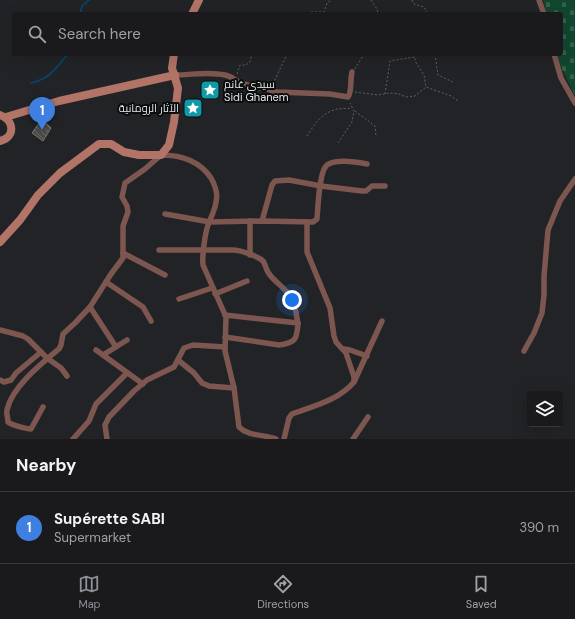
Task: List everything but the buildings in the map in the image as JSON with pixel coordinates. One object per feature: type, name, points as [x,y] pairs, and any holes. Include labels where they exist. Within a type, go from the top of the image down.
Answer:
[{"type":"main road","points":[[193,12],[199,0]]},
{"type":"main road","points":[[0,242],[20,220],[38,195],[60,173],[99,144],[111,144],[124,152],[135,154],[161,155],[169,145],[174,122],[178,88],[172,68],[174,56]]},
{"type":"main road","points":[[2,115],[175,76]]},
{"type":"main road","points":[[0,141],[8,137],[11,132],[10,122],[2,115]]},
{"type":"street","points":[[539,0],[543,12]]},
{"type":"street","points":[[555,56],[561,78],[575,103]]},
{"type":"street","points":[[175,76],[225,75],[244,84],[282,93],[330,94],[347,97],[350,96],[352,72]]},
{"type":"street","points":[[43,407],[33,427],[28,429],[10,425],[4,411],[24,381],[35,369],[59,349],[63,334],[90,307],[123,258],[123,226],[128,210],[122,196],[123,187],[128,180],[146,169],[161,155],[171,155],[192,160],[198,164],[209,175],[216,195],[217,201],[208,226],[202,264],[225,315],[225,347],[234,388],[238,424],[240,428],[251,434],[269,436],[276,439]]},
{"type":"street","points":[[165,214],[210,222],[313,222],[317,219],[318,196],[323,170],[328,164],[346,162],[367,164]]},
{"type":"street","points":[[524,351],[534,333],[542,313],[548,230],[560,201],[575,179]]},
{"type":"street","points":[[262,221],[272,185],[275,181],[289,180],[320,186],[362,191],[366,191],[372,186],[385,186]]},
{"type":"street","points":[[250,222],[250,255]]},
{"type":"street","points":[[307,222],[307,252],[328,302],[336,342],[346,354],[354,377],[354,382]]},
{"type":"street","points":[[159,250],[237,250],[250,255],[262,261],[270,276],[294,302],[298,323],[297,336],[287,344],[225,337]]},
{"type":"street","points":[[124,253],[165,275]]},
{"type":"street","points":[[215,294],[247,281]]},
{"type":"street","points":[[106,282],[143,307],[151,321]]},
{"type":"street","points":[[179,299],[212,288]]},
{"type":"street","points":[[90,307],[116,347]]},
{"type":"street","points":[[225,315],[298,323]]},
{"type":"street","points":[[284,439],[289,418],[292,414],[326,402],[349,388],[354,382],[382,321]]},
{"type":"street","points":[[0,330],[23,336],[28,339],[61,368],[67,376]]},
{"type":"street","points":[[103,355],[127,340]]},
{"type":"street","points":[[107,439],[105,425],[107,419],[134,391],[143,384],[172,368],[184,348],[190,345],[225,347]]},
{"type":"street","points":[[96,350],[143,384]]},
{"type":"street","points":[[344,350],[350,350],[367,356]]},
{"type":"street","points":[[0,380],[4,382],[11,380],[16,373],[41,352]]},
{"type":"street","points":[[178,360],[194,373],[205,385],[234,388]]},
{"type":"street","points":[[73,439],[89,421],[96,404],[128,373]]},
{"type":"street","points":[[353,439],[368,417]]},
{"type":"path","points":[[310,12],[324,12],[327,3],[331,0]]},
{"type":"path","points":[[372,0],[378,12]]},
{"type":"path","points":[[412,0],[414,4],[424,7],[427,12]]},
{"type":"path","points":[[235,80],[240,65],[246,65],[250,62],[252,56]]},
{"type":"path","points":[[270,89],[286,56]]},
{"type":"path","points":[[352,72],[357,67],[363,56]]},
{"type":"path","points":[[435,56],[438,75],[453,82]]},
{"type":"path","points":[[385,95],[390,61],[415,57],[415,60],[424,75],[426,87]]},
{"type":"path","points":[[350,91],[363,94],[385,95],[390,93],[399,94],[406,97],[415,96],[426,87]]},
{"type":"path","points":[[426,87],[451,96],[458,101]]},
{"type":"path","points":[[347,97],[354,111],[375,126],[376,136]]},
{"type":"path","points":[[307,136],[315,123],[324,115],[335,110],[352,108]]},
{"type":"path","points":[[338,143],[352,122],[354,111]]},
{"type":"green space","points":[[543,0],[575,0],[575,96],[560,65],[558,56],[563,56],[563,12],[546,12]]},
{"type":"waterway","points":[[80,12],[82,6],[89,0]]},
{"type":"waterway","points":[[31,83],[48,76],[66,56]]},
{"type":"place","name":"سيدي غانم Sidi Ghanem","points":[[210,90]]},
{"type":"place","name":"الآثار الرومانية","points":[[193,108]]},
{"type":"place","name":"Supérette SABI","points":[[42,130]]}]
